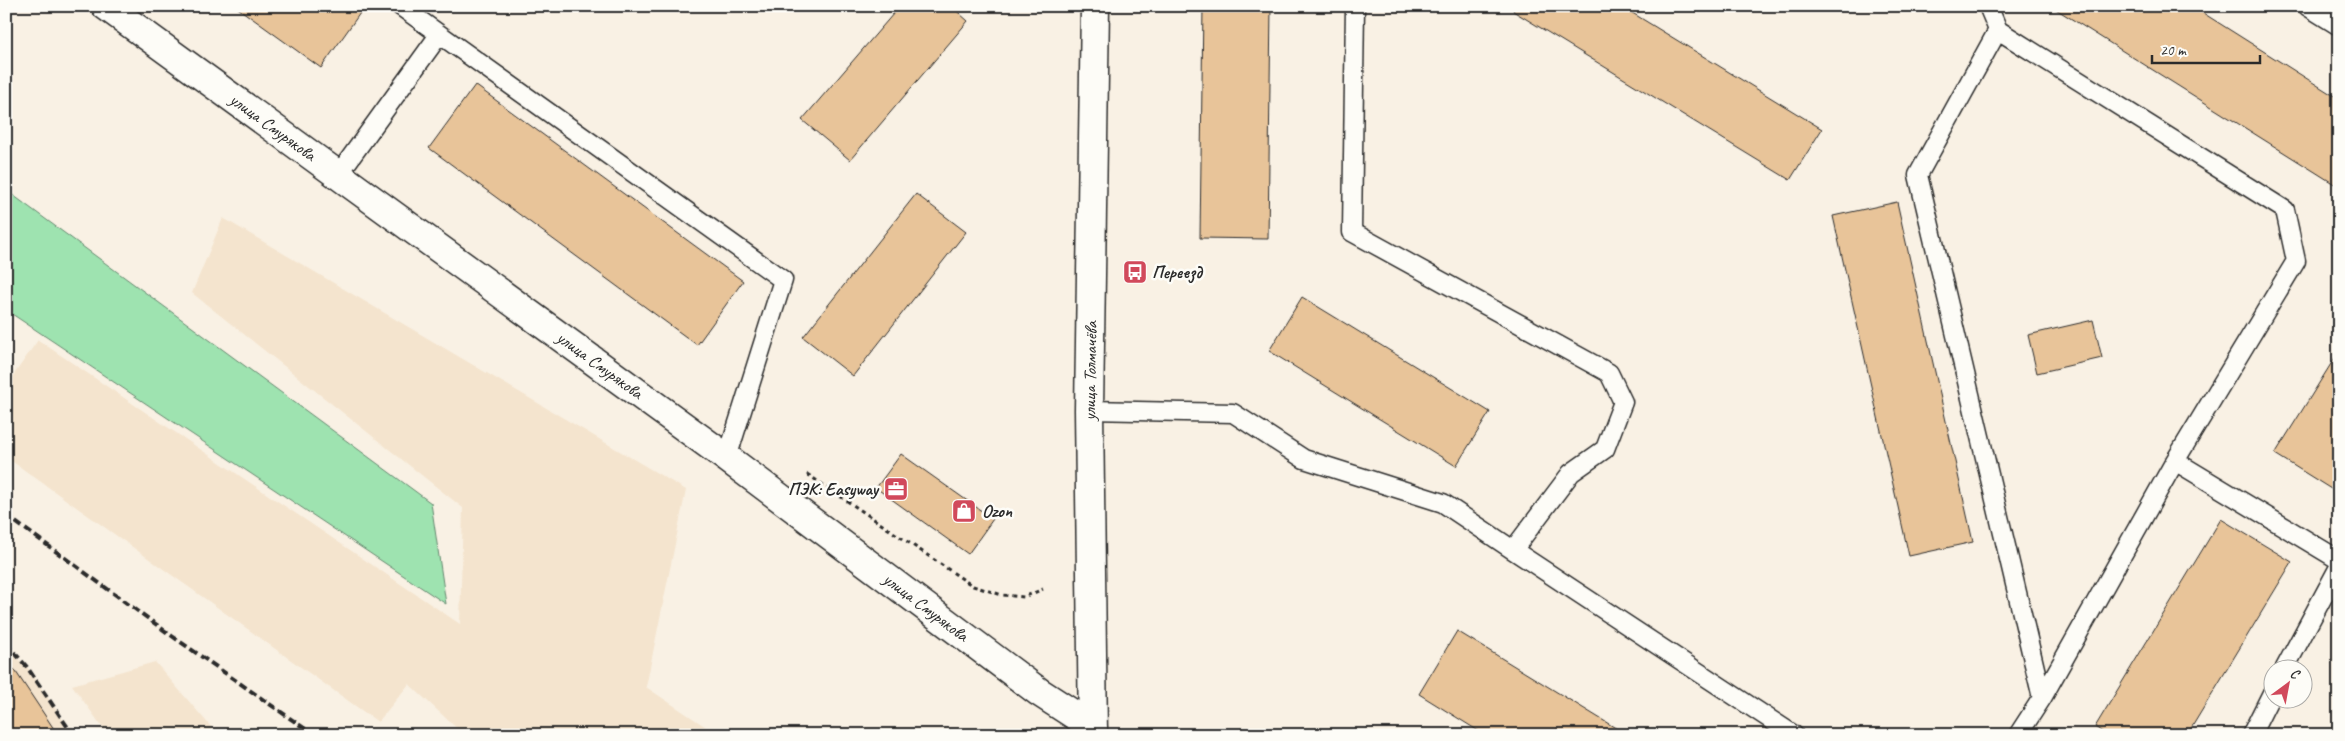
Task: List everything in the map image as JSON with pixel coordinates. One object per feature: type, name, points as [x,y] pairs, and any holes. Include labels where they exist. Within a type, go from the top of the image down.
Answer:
[{"type":"street","name":"улица Смурякова","points":[[106,6],[727,458],[1093,731]]},
{"type":"street","name":"улица Толмачёва","points":[[1093,731],[1089,410],[1095,6]]},
{"type":"lane","points":[[400,6],[783,280],[727,458]]},
{"type":"lane","points":[[1355,6],[1352,232],[1609,373],[1623,402],[1605,449],[1572,473],[1513,550]]},
{"type":"lane","points":[[1988,6],[1998,30],[2285,210],[2296,261],[2175,461],[2042,698],[2018,735]]},
{"type":"lane","points":[[2307,6],[2339,26]]},
{"type":"lane","points":[[1998,30],[1918,175],[2042,698]]},
{"type":"lane","points":[[338,175],[440,35]]},
{"type":"lane","points":[[1089,410],[1233,413],[1304,459],[1443,503],[1794,735]]},
{"type":"lane","points":[[2175,461],[2339,560]]},
{"type":"lane","points":[[2290,658],[2339,566]]},
{"type":"lane","points":[[2251,735],[2264,708]]},
{"type":"shaded area","points":[[223,218],[686,490],[646,687],[718,735],[464,735],[409,684],[378,722],[6,457],[6,386],[38,340],[460,624],[463,508],[192,293]]},
{"type":"shaded area","points":[[6,649],[27,667],[73,735],[6,735]]},
{"type":"shaded area","points":[[155,662],[218,735],[108,735],[72,685]]},
{"type":"green space","points":[[6,190],[431,503],[446,604],[6,310]]},
{"type":"building","points":[[235,6],[365,6],[321,68]]},
{"type":"building","points":[[442,6],[452,6],[448,11]]},
{"type":"building","points":[[900,6],[951,6],[968,21],[850,160],[802,120]]},
{"type":"building","points":[[1203,6],[1271,6],[1268,239],[1200,238]]},
{"type":"building","points":[[1516,6],[1621,6],[1822,129],[1790,180],[1513,11]]},
{"type":"building","points":[[2051,6],[2192,6],[2339,99],[2339,187]]},
{"type":"building","points":[[475,85],[743,281],[697,345],[429,148]]},
{"type":"building","points":[[916,194],[966,232],[853,376],[803,337]]},
{"type":"building","points":[[1897,202],[1973,542],[1909,556],[1833,216]]},
{"type":"building","points":[[1302,297],[1490,412],[1456,466],[1269,351]]},
{"type":"building","points":[[2093,320],[2102,358],[2037,373],[2028,335]]},
{"type":"building","points":[[2339,351],[2339,494],[2275,454]]},
{"type":"building","points":[[901,454],[993,519],[968,554],[876,488]]},
{"type":"building","points":[[2221,519],[2292,562],[2187,735],[2107,735],[2095,727]]},
{"type":"building","points":[[1457,631],[1627,735],[1485,735],[1419,694]]},
{"type":"building","points":[[14,669],[58,735],[6,735],[6,674]]},
{"type":"railway","points":[[6,515],[172,636],[314,735]]},
{"type":"railway","points":[[6,643],[27,667],[73,735]]},
{"type":"place","name":"Переезд","points":[[1135,272]]},
{"type":"place","name":"ПЭК: Easyway","points":[[896,489]]},
{"type":"place","name":"Ozon","points":[[964,511]]}]
